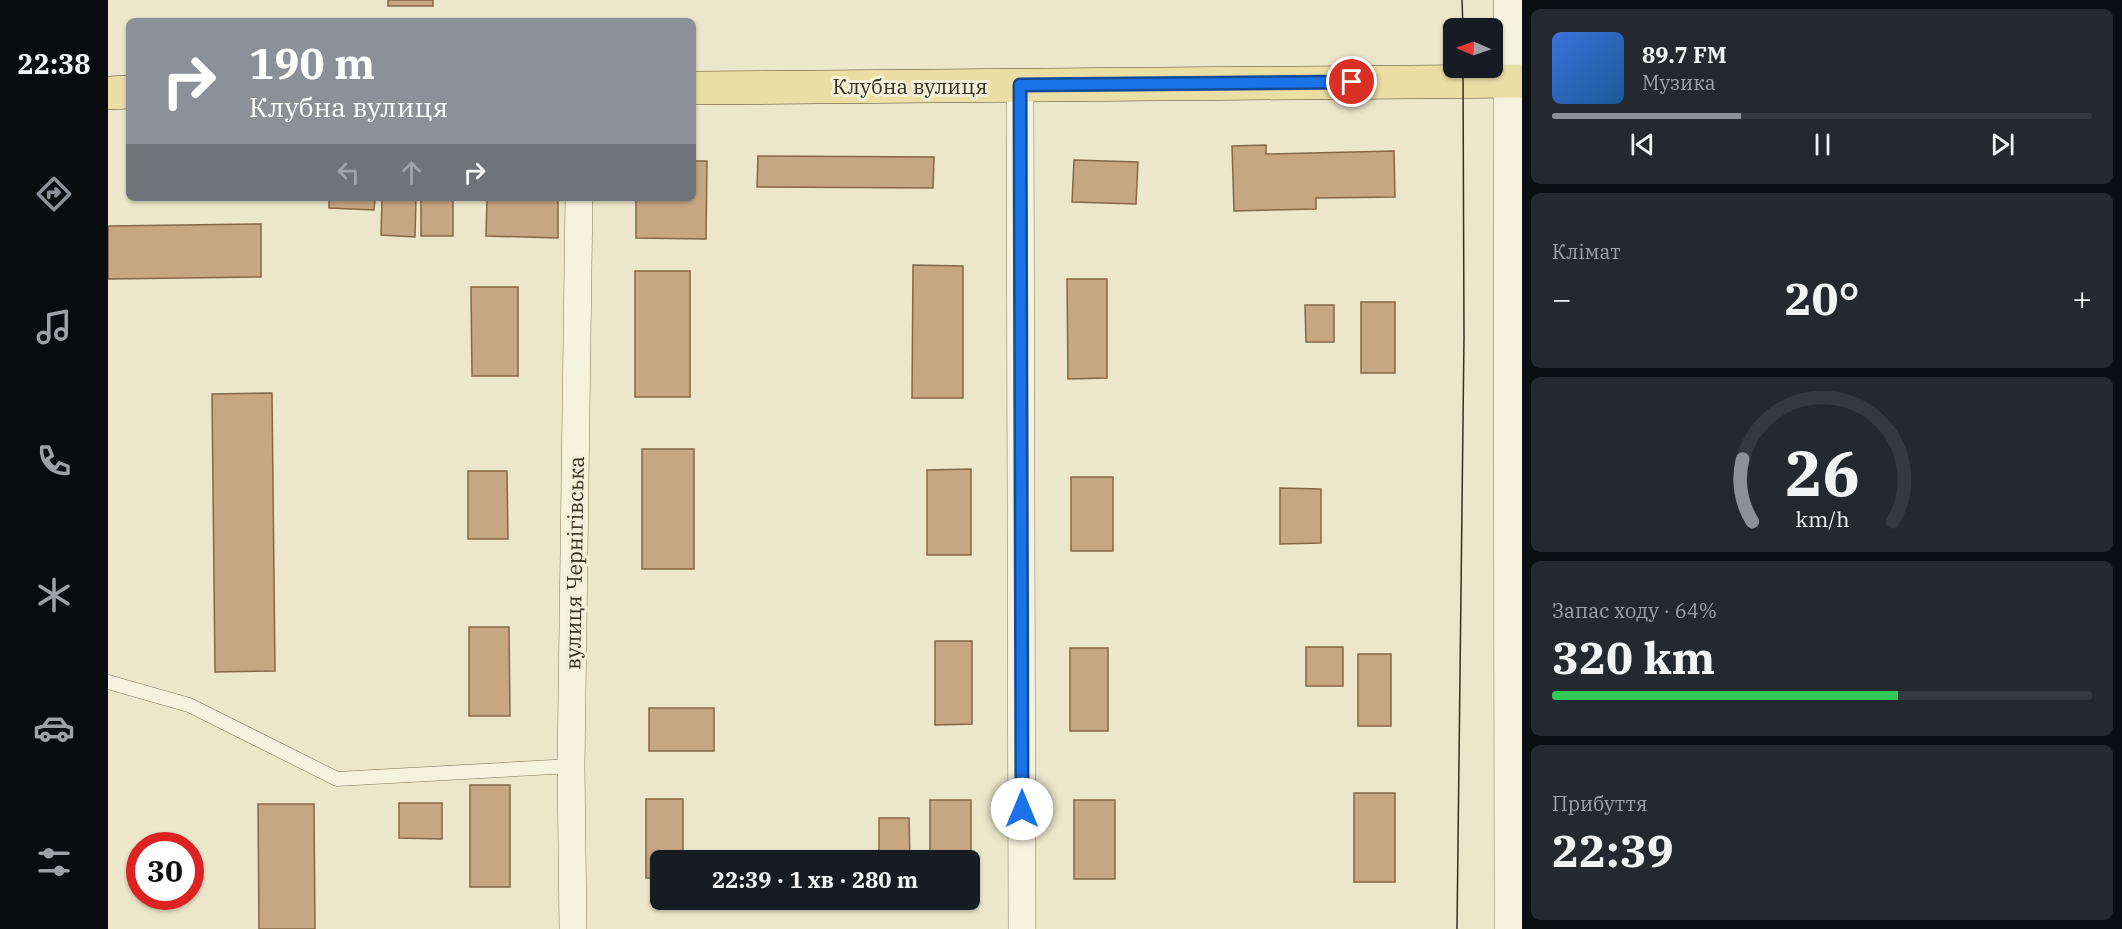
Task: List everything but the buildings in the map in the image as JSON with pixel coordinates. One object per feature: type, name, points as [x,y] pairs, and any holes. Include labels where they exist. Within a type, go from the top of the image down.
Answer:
[{"type":"main road","name":"Клубна вулиця","points":[[696,88],[1516,81]]},
{"type":"main road","points":[[108,93],[126,92]]},
{"type":"street","points":[[1510,0],[1516,81],[1516,493],[1511,929]]},
{"type":"street","points":[[1020,85],[1022,929]]},
{"type":"street","name":"вулиця Чернігівська","points":[[573,929],[572,766],[579,201]]},
{"type":"lane","points":[[108,682],[189,705],[337,779],[572,766]]},
{"type":"tram line","points":[[1462,0],[1463,18]]},
{"type":"tram line","points":[[1457,929],[1464,337],[1463,78]]},
{"type":"route","points":[[1022,809],[1020,85],[1352,82]]}]
